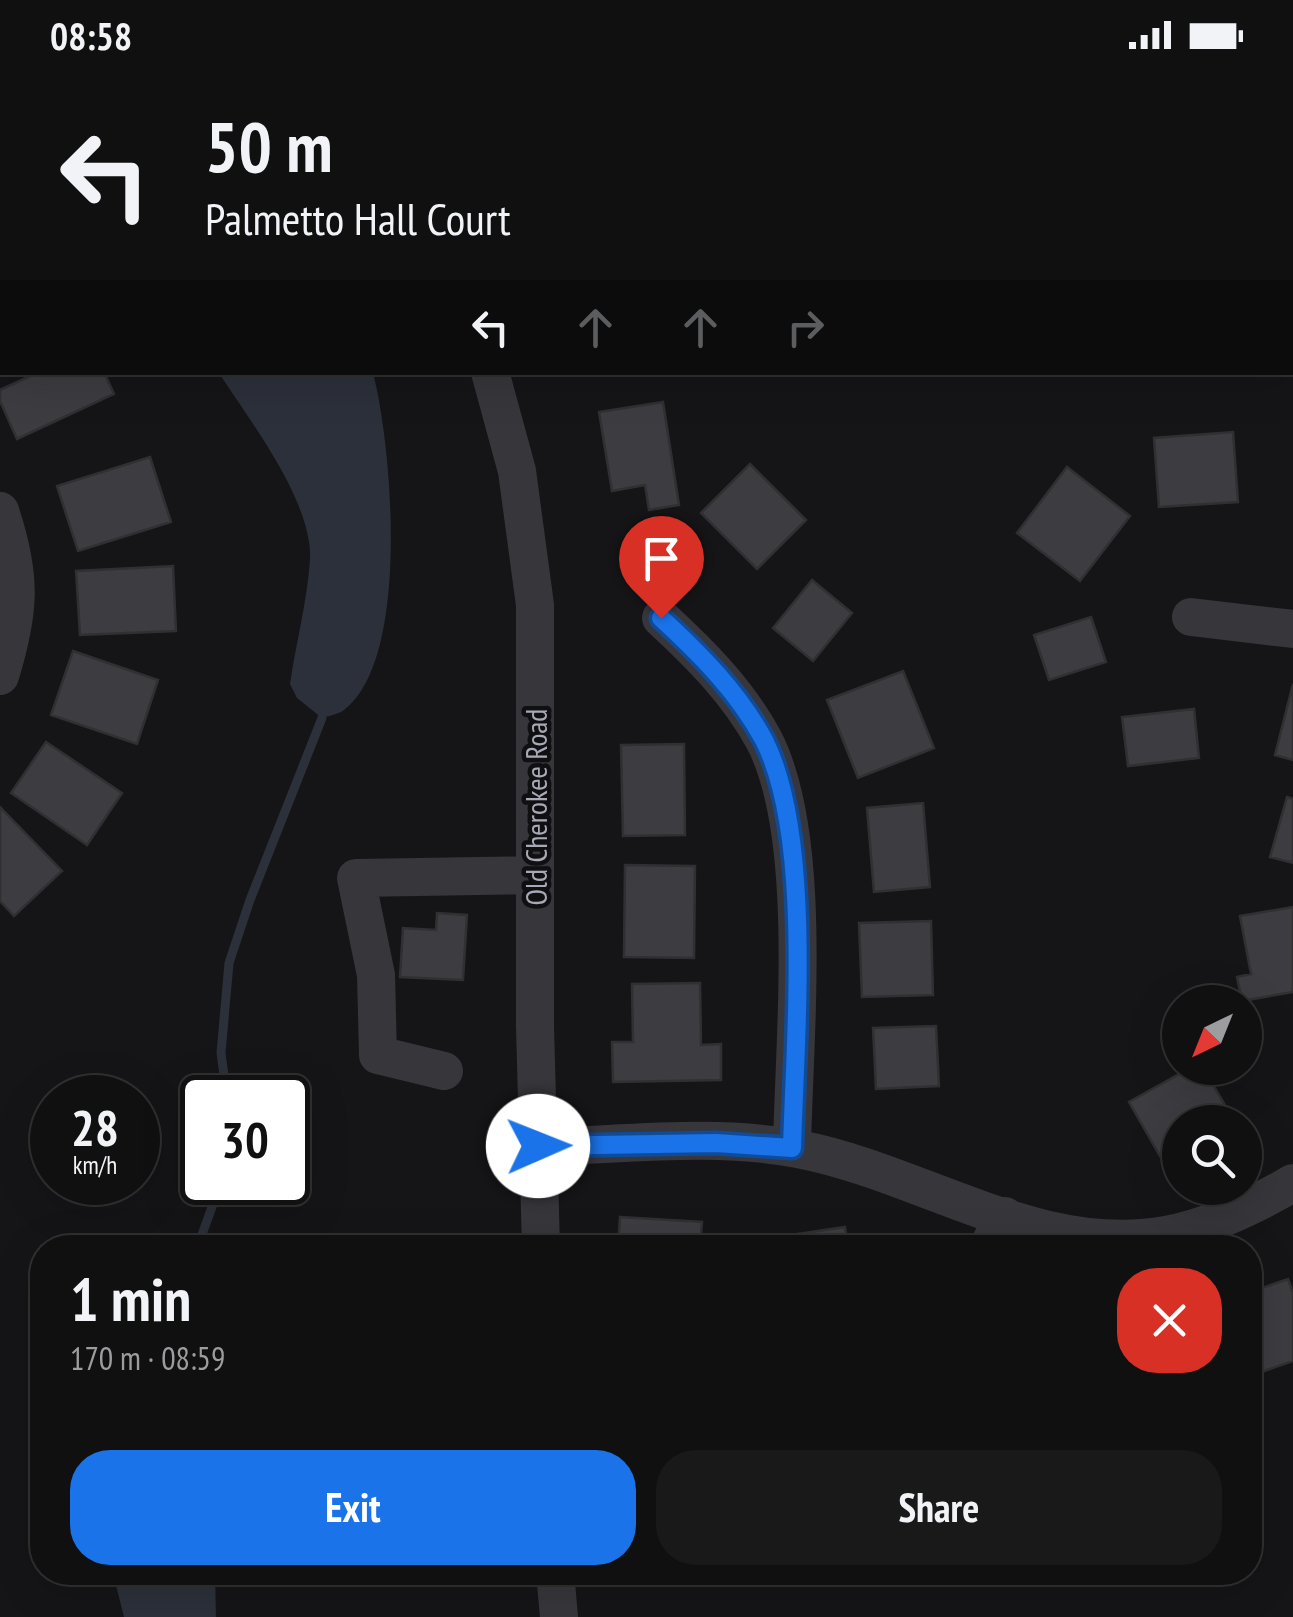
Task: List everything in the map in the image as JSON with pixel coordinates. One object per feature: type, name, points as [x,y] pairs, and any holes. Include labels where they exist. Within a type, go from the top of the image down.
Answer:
[{"type":"street","name":"Old Cherokee Road","points":[[491,375],[518,471],[535,605],[534,875],[540,1235]]},
{"type":"street","points":[[0,511],[15,556],[16,622],[0,676]]},
{"type":"street","points":[[1191,617],[1293,629]]},
{"type":"street","points":[[661,618],[706,659],[736,695],[764,742],[784,795],[792,852],[796,943],[792,1148]]},
{"type":"street","points":[[444,1071],[378,1055],[376,976],[356,878],[534,875]]},
{"type":"street","points":[[538,1146],[716,1143],[792,1148],[850,1160],[996,1232],[1042,1235]]},
{"type":"street","points":[[1166,1235],[1233,1214],[1293,1183]]},
{"type":"street","points":[[556,1585],[559,1617]]},
{"type":"shaded area","points":[[220,375],[373,375],[390,498],[388,600],[379,646],[365,684],[344,710],[322,718],[297,698],[290,684],[309,576],[308,537],[291,488]]},
{"type":"shaded area","points":[[116,1585],[215,1585],[216,1617],[124,1617]]},
{"type":"building","points":[[32,375],[105,375],[114,394],[17,439],[0,401],[0,390]]},
{"type":"building","points":[[663,402],[679,505],[649,510],[645,485],[612,491],[599,412]]},
{"type":"building","points":[[1233,432],[1238,502],[1159,507],[1154,438]]},
{"type":"building","points":[[150,457],[171,522],[78,551],[57,486]]},
{"type":"building","points":[[750,464],[806,520],[757,569],[701,513]]},
{"type":"building","points":[[1067,467],[1130,516],[1080,581],[1017,533]]},
{"type":"building","points":[[173,566],[176,631],[80,635],[76,571]]},
{"type":"building","points":[[812,580],[852,613],[813,661],[773,628]]},
{"type":"building","points":[[1091,617],[1106,662],[1049,680],[1034,635]]},
{"type":"building","points":[[73,651],[158,680],[137,744],[51,715]]},
{"type":"building","points":[[903,671],[934,748],[858,778],[827,700]]},
{"type":"building","points":[[1293,684],[1293,760],[1275,755]]},
{"type":"building","points":[[1194,709],[1199,758],[1128,766],[1122,717]]},
{"type":"building","points":[[46,742],[122,793],[87,845],[11,793]]},
{"type":"building","points":[[684,744],[685,835],[623,836],[621,745]]},
{"type":"building","points":[[1287,797],[1293,799],[1293,863],[1270,857]]},
{"type":"building","points":[[923,803],[930,887],[874,892],[867,808]]},
{"type":"building","points":[[0,807],[62,871],[14,916],[0,901]]},
{"type":"building","points":[[625,865],[695,866],[694,958],[624,957]]},
{"type":"building","points":[[1293,907],[1293,992],[1262,997],[1262,985],[1239,985],[1237,977],[1251,974],[1240,916]]},
{"type":"building","points":[[437,913],[467,915],[463,980],[400,977],[403,928],[436,930]]},
{"type":"building","points":[[931,921],[933,995],[862,997],[859,923]]},
{"type":"building","points":[[700,983],[701,1045],[721,1044],[721,1080],[613,1082],[612,1042],[633,1042],[632,984]]},
{"type":"building","points":[[936,1026],[939,1086],[876,1089],[873,1028]]},
{"type":"building","points":[[1162,1084],[1213,1085],[1225,1105],[1162,1105],[1160,1156],[1129,1102]]},
{"type":"building","points":[[620,1217],[702,1222],[701,1235],[619,1235]]},
{"type":"building","points":[[845,1227],[846,1235],[791,1235]]},
{"type":"building","points":[[1288,1279],[1293,1293],[1293,1361],[1262,1372],[1262,1288]]},
{"type":"waterway","points":[[224,1075],[221,1053],[229,963],[322,718]]},
{"type":"waterway","points":[[202,1235],[213,1205]]},
{"type":"route","points":[[538,1146],[716,1143],[792,1148],[796,943],[792,852],[784,795],[764,742],[736,695],[706,659],[661,618]]}]
